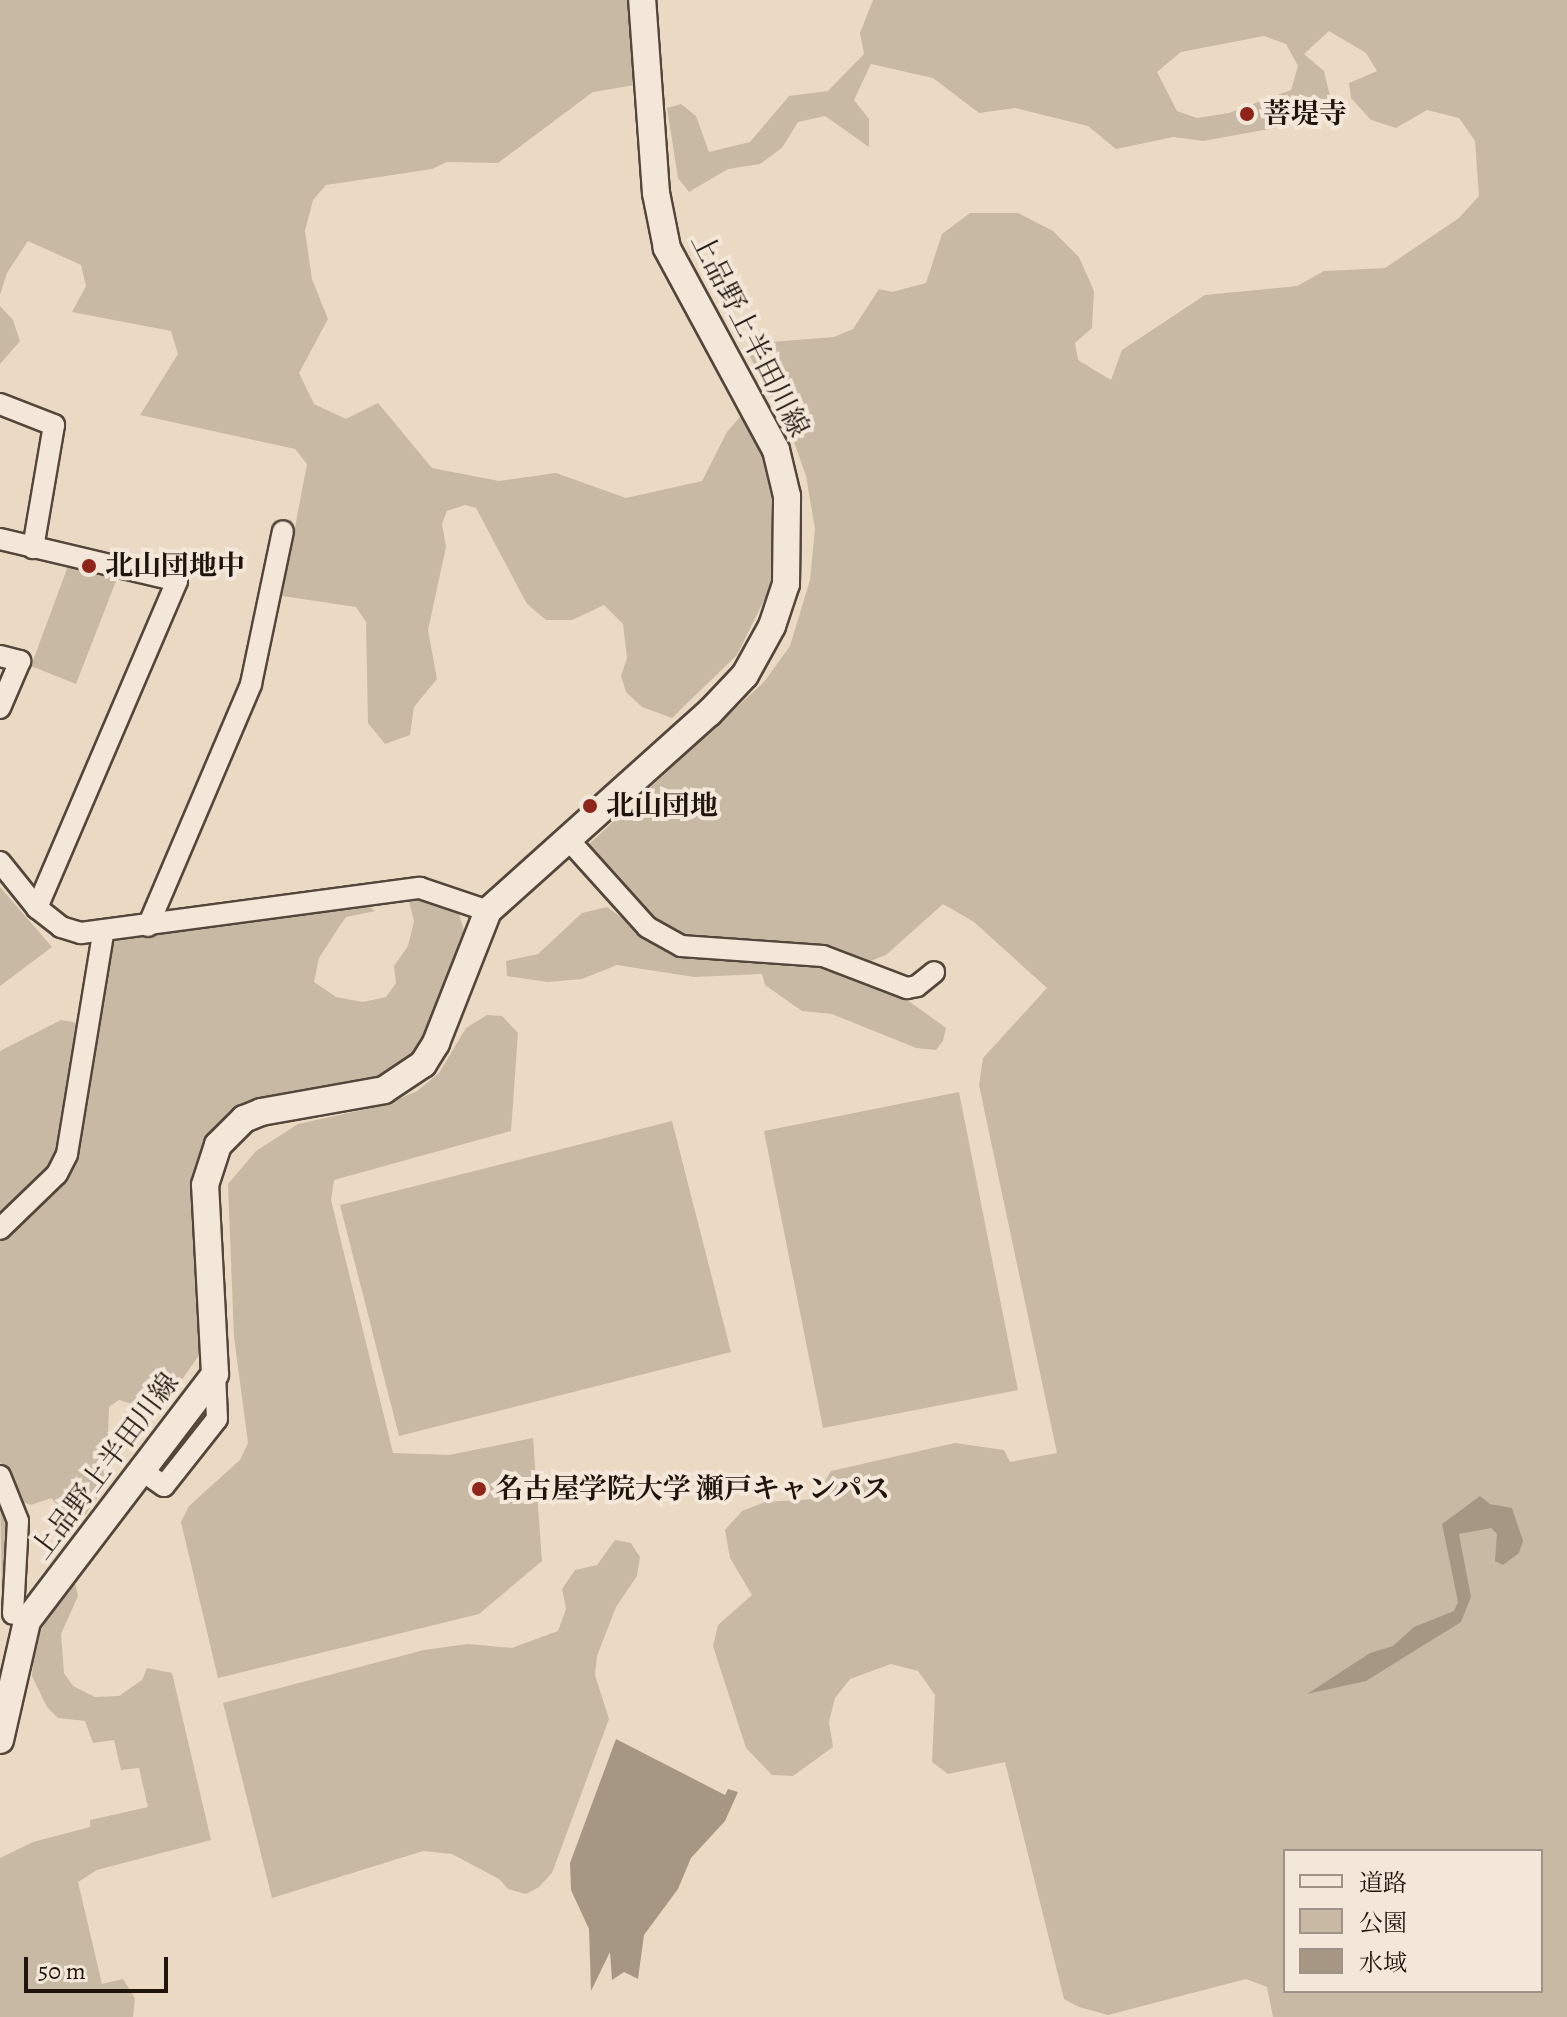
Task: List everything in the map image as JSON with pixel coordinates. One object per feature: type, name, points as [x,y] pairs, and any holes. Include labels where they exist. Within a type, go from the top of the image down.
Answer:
[{"type":"street","name":"上品野上半田川線","points":[[0,1740],[13,1616],[141,1470],[215,1374],[205,1185],[218,1145],[231,1129],[261,1112],[384,1090],[406,1079],[436,1043],[488,911],[709,713],[745,675],[772,626],[786,584],[791,537],[776,450],[667,248],[656,193],[642,0]]},
{"type":"street","points":[[0,404],[54,425],[33,548]]},
{"type":"street","points":[[148,926],[251,684],[283,531]]},
{"type":"street","points":[[0,539],[177,581],[37,908]]},
{"type":"street","points":[[0,656],[20,661],[0,708]]},
{"type":"street","points":[[567,838],[647,927],[681,946],[823,956],[907,988],[917,986],[934,972]]},
{"type":"street","points":[[0,862],[37,908],[61,927],[103,933],[420,888],[488,911]]},
{"type":"street","points":[[0,1229],[57,1174],[67,1154],[103,933]]},
{"type":"street","points":[[0,1476],[18,1521],[13,1616]]},
{"type":"green space","points":[[0,0],[627,0],[635,85],[593,92],[498,163],[447,162],[432,169],[326,185],[313,200],[305,231],[312,279],[328,319],[299,373],[314,404],[346,419],[378,403],[432,468],[499,481],[556,473],[626,498],[702,481],[727,432],[740,417],[746,418],[768,456],[775,495],[773,582],[737,655],[672,718],[642,707],[626,692],[621,676],[627,658],[623,624],[604,605],[572,620],[546,620],[527,604],[476,508],[465,505],[447,511],[442,524],[446,547],[428,630],[437,679],[414,707],[410,735],[385,744],[368,723],[366,622],[356,607],[282,596],[307,464],[295,449],[140,415],[178,354],[171,331],[72,312],[86,286],[81,265],[28,241],[7,273],[0,295]]},
{"type":"green space","points":[[873,0],[1567,0],[1567,2017],[1273,2017],[1267,1987],[1246,1979],[1108,2015],[1079,2007],[1064,1999],[1005,1762],[948,1774],[932,1762],[935,1695],[918,1671],[891,1664],[850,1679],[835,1698],[829,1722],[833,1747],[793,1776],[772,1775],[746,1748],[713,1646],[718,1625],[752,1595],[730,1558],[725,1530],[742,1511],[765,1502],[815,1499],[831,1471],[955,1443],[1004,1450],[1010,1462],[1057,1453],[979,1085],[983,1058],[1047,988],[974,922],[943,904],[886,955],[868,962],[788,943],[688,940],[655,923],[586,847],[764,682],[790,646],[810,580],[815,529],[806,476],[793,439],[747,351],[759,343],[834,337],[853,329],[879,289],[892,292],[926,283],[942,234],[970,213],[1018,213],[1053,231],[1079,257],[1094,291],[1092,328],[1075,343],[1078,360],[1111,380],[1122,350],[1205,295],[1297,286],[1324,271],[1385,268],[1459,218],[1479,196],[1475,141],[1459,118],[1427,110],[1396,128],[1371,120],[1351,98],[1349,83],[1377,71],[1366,53],[1329,31],[1304,54],[1324,71],[1331,100],[1319,119],[1303,123],[1203,141],[1173,137],[1116,149],[1088,126],[1015,108],[979,113],[933,78],[871,64],[854,100],[869,119],[869,147],[825,116],[798,122],[782,148],[760,164],[728,169],[689,192],[678,178],[667,108],[681,104],[696,116],[709,152],[750,142],[789,96],[828,91],[864,54],[860,33]],"holes":[[[1264,36],[1286,44],[1298,66],[1291,90],[1229,113],[1197,118],[1177,111],[1157,72],[1181,52]]]},
{"type":"green space","points":[[0,306],[13,320],[20,341],[0,364]]},
{"type":"green space","points":[[68,566],[118,576],[76,684],[31,666]]},
{"type":"green space","points":[[0,887],[52,947],[0,986]]},
{"type":"green space","points":[[432,900],[459,914],[467,940],[426,1039],[406,1063],[388,1074],[256,1102],[228,1114],[202,1152],[195,1180],[200,1354],[159,1412],[119,1400],[109,1407],[107,1462],[114,1475],[77,1526],[51,1498],[31,1505],[18,1500],[0,1462],[0,1238],[59,1178],[111,939],[367,905],[375,911],[346,917],[339,927],[319,958],[314,982],[336,997],[363,1002],[386,997],[396,983],[394,966],[408,946],[414,921],[409,901]]},
{"type":"green space","points":[[607,907],[655,942],[821,962],[899,994],[946,1028],[943,1041],[936,1050],[916,1048],[832,1014],[802,1011],[765,985],[762,974],[694,977],[617,965],[582,979],[548,982],[507,976],[506,961],[538,954],[582,913]]},
{"type":"green space","points":[[487,1015],[502,1016],[518,1033],[511,1131],[334,1180],[331,1200],[393,1453],[449,1455],[533,1438],[542,1561],[479,1614],[218,1678],[181,1522],[189,1506],[240,1460],[248,1443],[234,1337],[228,1184],[256,1151],[298,1124],[385,1105],[417,1091],[439,1073],[466,1028]]},
{"type":"green space","points":[[61,1020],[84,1024],[54,1170],[0,1221],[0,1051]]},
{"type":"green space","points":[[959,1092],[1018,1390],[823,1428],[764,1131]]},
{"type":"green space","points":[[672,1121],[731,1352],[399,1436],[340,1205]]},
{"type":"green space","points":[[0,1491],[10,1516],[8,1603],[2,1606]]},
{"type":"green space","points":[[615,1540],[631,1543],[640,1557],[637,1576],[616,1607],[597,1656],[595,1675],[609,1719],[552,1873],[539,1887],[526,1894],[508,1889],[499,1879],[452,1854],[423,1851],[272,1898],[223,1703],[424,1650],[467,1644],[512,1648],[558,1631],[566,1609],[562,1589],[575,1570],[597,1565]]},
{"type":"green space","points":[[74,1579],[78,1596],[61,1634],[64,1673],[73,1686],[95,1697],[119,1696],[142,1680],[147,1668],[172,1673],[211,1840],[97,1870],[78,1882],[102,1984],[123,1979],[135,1998],[133,2017],[0,2017],[0,1858],[33,1842],[90,1827],[90,1820],[148,1807],[139,1768],[121,1770],[114,1740],[93,1743],[85,1721],[58,1718],[47,1707],[32,1676],[35,1639]]},
{"type":"water","points":[[1480,1496],[1490,1504],[1512,1508],[1523,1541],[1519,1553],[1503,1565],[1495,1561],[1497,1534],[1491,1528],[1459,1534],[1471,1597],[1461,1622],[1366,1681],[1307,1694],[1370,1653],[1393,1646],[1414,1627],[1454,1611],[1458,1602],[1442,1524]]},
{"type":"water","points":[[616,1739],[725,1795],[728,1789],[738,1792],[725,1821],[691,1858],[678,1889],[644,1935],[638,1979],[624,1972],[612,1980],[610,1952],[591,1991],[589,1929],[571,1890],[570,1863]]},
{"type":"place","name":"菩堤寺","points":[[1247,114]]},
{"type":"place","name":"北山団地中","points":[[89,566]]},
{"type":"place","name":"北山団地","points":[[590,806]]},
{"type":"place","name":"名古屋学院大学 瀬戸キャンパス","points":[[479,1489]]}]
